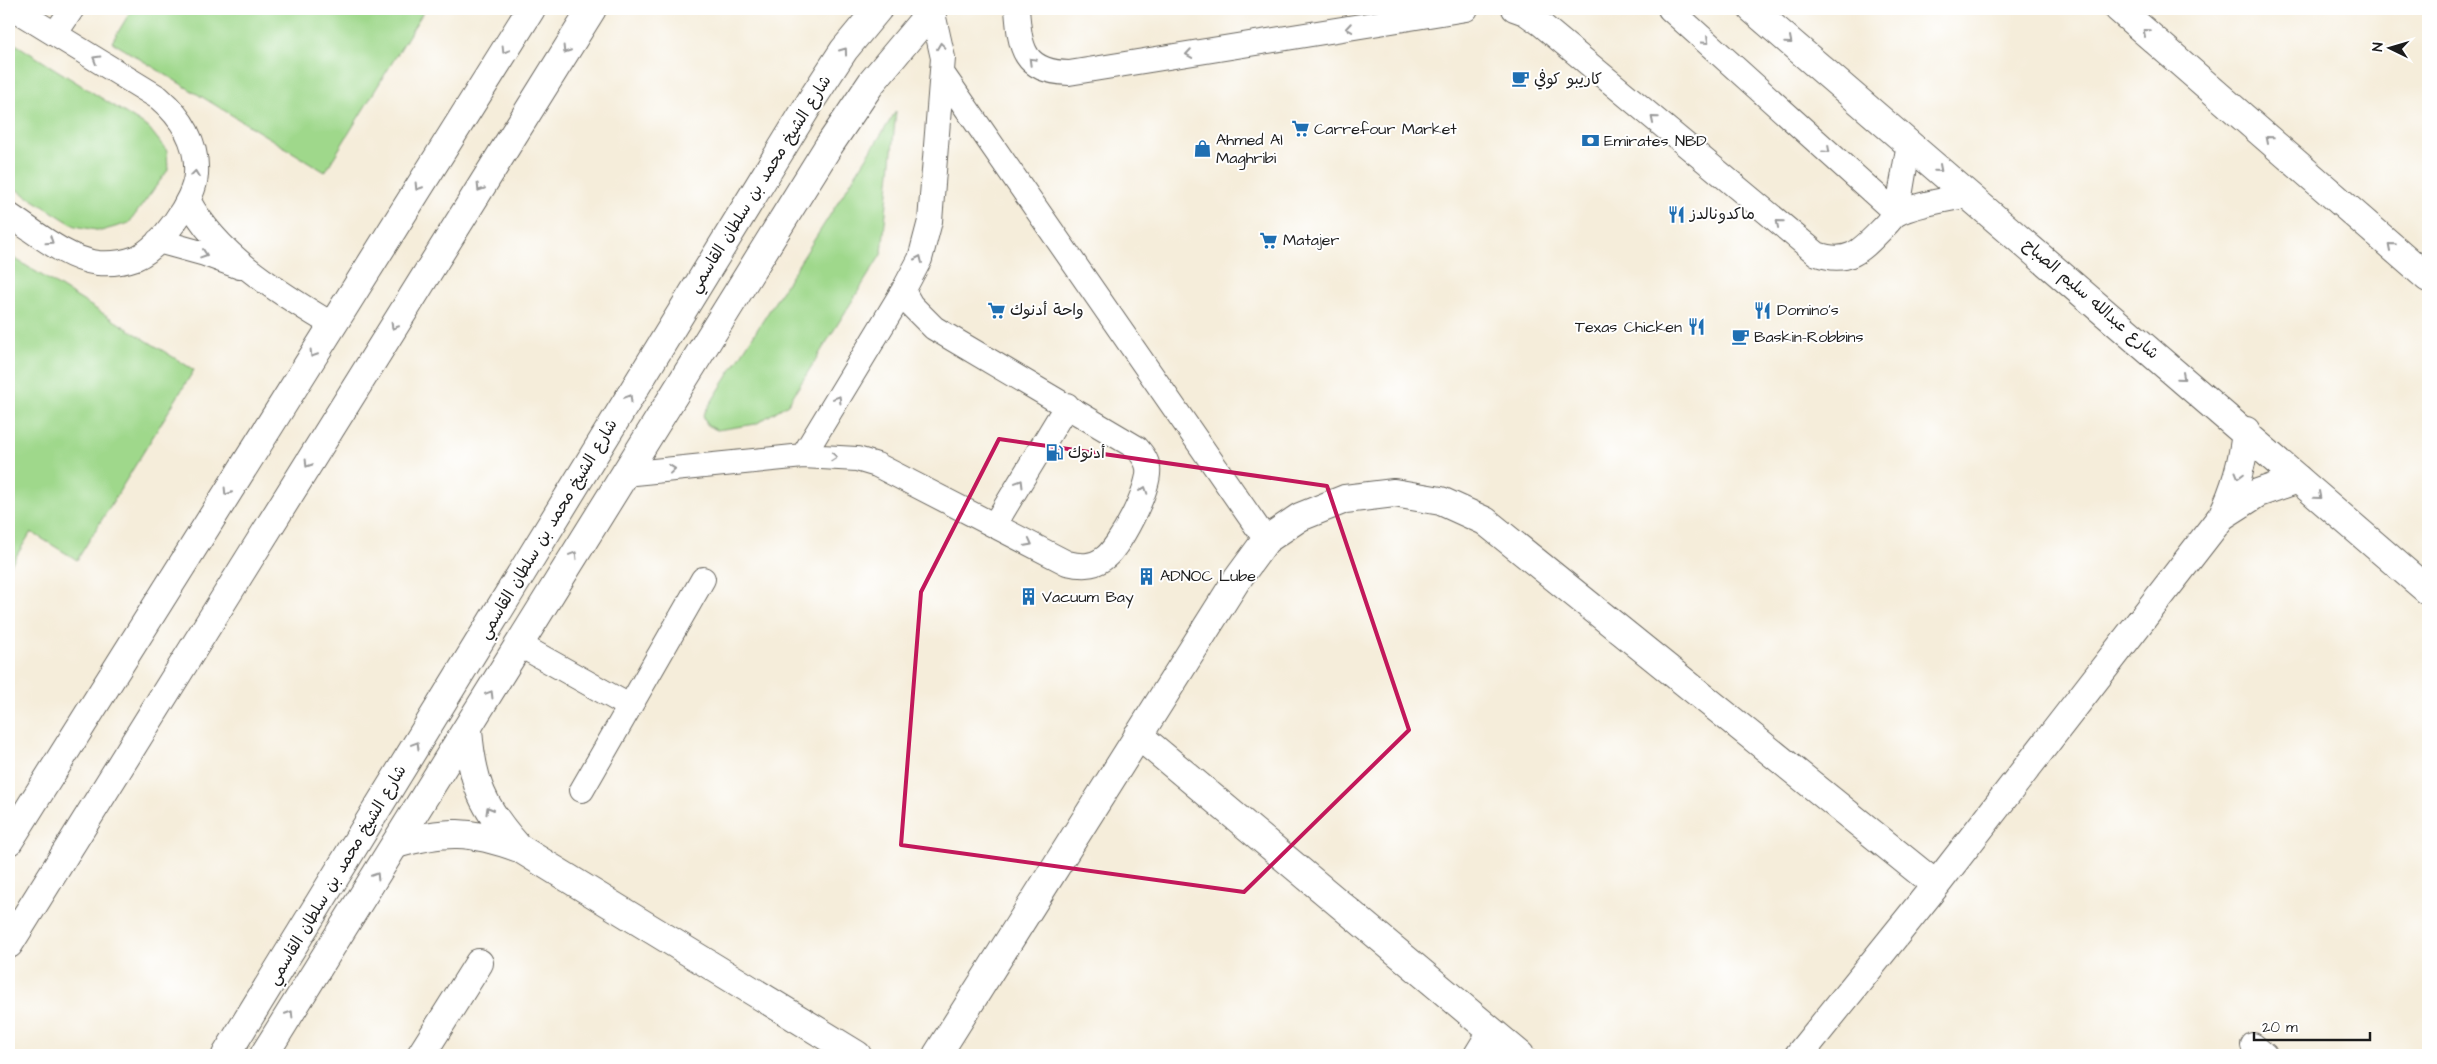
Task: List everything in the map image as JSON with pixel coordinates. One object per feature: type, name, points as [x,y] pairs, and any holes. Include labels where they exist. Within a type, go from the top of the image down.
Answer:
[{"type":"street","points":[[9,838],[531,9]]},
{"type":"street","points":[[9,944],[592,9]]},
{"type":"street","name":"شارع الشيخ محمد بن سلطان القاسمي","points":[[226,1055],[814,96],[844,50],[878,9]]},
{"type":"street","points":[[264,1055],[468,730],[624,474],[828,146],[872,82],[932,9]]},
{"type":"street","name":"شارع عبدالله سليم الصباح","points":[[1752,9],[2246,431],[2298,479],[2428,591]]},
{"type":"street","points":[[2119,9],[2428,278]]},
{"type":"street","points":[[1799,1055],[1936,885],[2222,516],[2239,475],[2246,431]]},
{"type":"street","points":[[2222,516],[2258,493],[2298,479]]},
{"type":"street","points":[[937,1055],[1236,580],[1266,540],[1300,517],[1345,499],[1394,494],[1441,501],[1485,521],[1936,885]]},
{"type":"street","points":[[468,730],[470,764],[481,795],[497,823],[519,848]]},
{"type":"street","points":[[1138,735],[1520,1055]]},
{"type":"street","points":[[396,844],[426,835],[458,833],[489,837],[519,848],[857,1055]]},
{"type":"street","points":[[421,1055],[479,963]]},
{"type":"street","points":[[1478,1055],[1492,1032]]},
{"type":"lane","points":[[9,214],[62,249],[80,258],[98,263],[118,262],[137,257],[158,241],[175,222],[188,200],[196,175],[195,157],[191,140],[172,110],[159,98],[14,9]]},
{"type":"lane","points":[[55,34],[72,9]]},
{"type":"lane","points":[[804,456],[903,291],[926,242],[930,221],[942,73],[941,40],[932,9]]},
{"type":"lane","points":[[1017,9],[1019,34],[1028,58],[1038,67],[1053,73],[1069,73],[1466,9]]},
{"type":"lane","points":[[1670,9],[1897,214]]},
{"type":"lane","points":[[1522,10],[1817,254],[1829,258],[1842,259],[1864,247],[1897,214],[1969,195]]},
{"type":"lane","points":[[942,73],[1266,540]]},
{"type":"lane","points":[[1897,214],[1908,143]]},
{"type":"lane","points":[[188,200],[207,229],[249,270],[274,289],[331,324]]},
{"type":"lane","points":[[158,241],[205,254],[249,270]]},
{"type":"lane","points":[[624,474],[804,456],[857,459],[877,465],[995,524],[1067,563],[1079,566],[1092,565],[1103,560],[1113,551],[1144,493],[1148,468],[1144,457],[1137,448],[1068,405],[934,328],[911,305],[903,291]]},
{"type":"lane","points":[[995,524],[1068,405]]},
{"type":"lane","points":[[582,790],[628,706],[703,579]]},
{"type":"lane","points":[[520,645],[628,706]]},
{"type":"highlighted area","points":[[999,439],[1327,486],[1409,730],[1244,892],[901,845],[921,592]]},
{"type":"green space","points":[[132,9],[425,9],[325,172],[112,42]]},
{"type":"green space","points":[[9,40],[149,128],[167,151],[168,170],[129,223],[101,231],[75,226],[9,185]]},
{"type":"green space","points":[[896,111],[882,253],[788,404],[756,424],[717,430],[707,425],[703,415]]},
{"type":"green space","points":[[9,255],[194,370],[77,560],[31,532],[9,568]]},
{"type":"place","name":"كاريبو كوفي","points":[[1520,79]]},
{"type":"place","name":"Carrefour Market","points":[[1300,129]]},
{"type":"place","name":"Emirates NBD","points":[[1590,141]]},
{"type":"place","name":"Ahmed Al Maghribi","points":[[1202,149]]},
{"type":"place","name":"ماكدونالدز","points":[[1676,214]]},
{"type":"place","name":"Matajer","points":[[1269,240]]},
{"type":"place","name":"واحة أدنوك","points":[[996,310]]},
{"type":"place","name":"Domino's","points":[[1763,310]]},
{"type":"place","name":"Texas Chicken","points":[[1696,327]]},
{"type":"place","name":"Baskin-Robbins","points":[[1740,337]]},
{"type":"place","name":"أدنوك","points":[[1054,453]]},
{"type":"place","name":"ADNOC Lube","points":[[1146,576]]},
{"type":"place","name":"Vacuum Bay","points":[[1028,597]]}]
